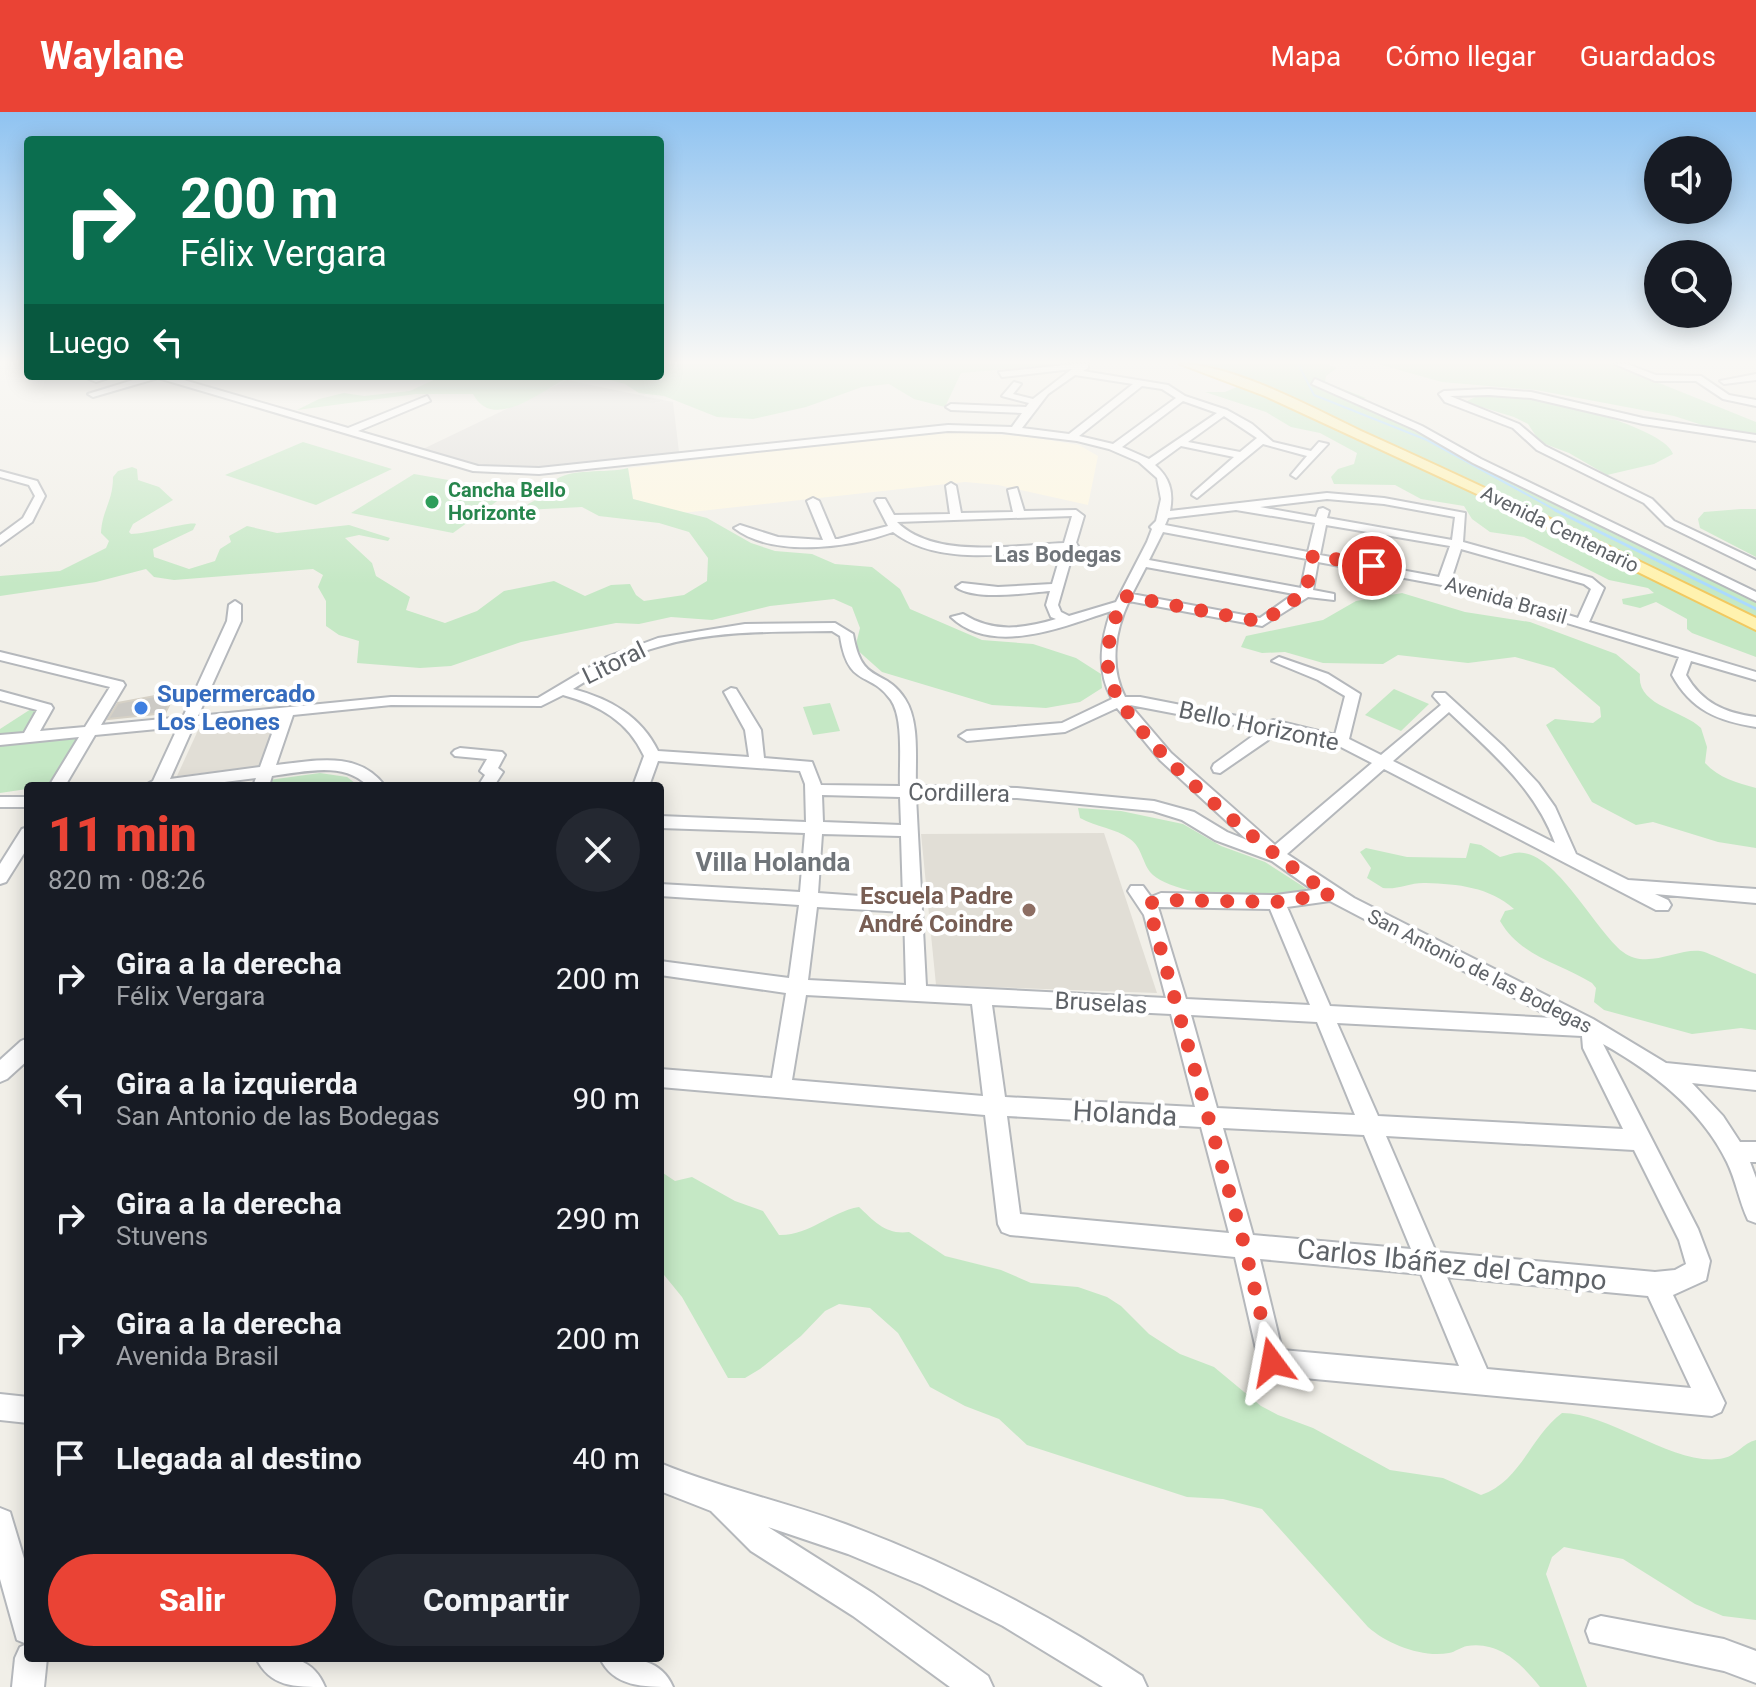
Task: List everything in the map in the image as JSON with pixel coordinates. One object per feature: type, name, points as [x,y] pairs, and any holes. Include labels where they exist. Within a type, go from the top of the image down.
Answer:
[{"type":"main road","name":"Avenida Centenario","points":[[1366,438],[1538,517],[1756,625]]},
{"type":"street","points":[[372,438],[477,469],[519,473],[843,438]]},
{"type":"street","points":[[1066,438],[1115,447],[1150,463],[1188,438]]},
{"type":"street","points":[[1115,447],[1128,438]]},
{"type":"street","points":[[1197,495],[1263,438],[1269,444],[1314,455]]},
{"type":"street","points":[[1436,438],[1477,461],[1756,597]]},
{"type":"street","points":[[1529,438],[1541,448],[1648,501],[1670,523],[1756,565]]},
{"type":"street","points":[[1180,443],[1243,456]]},
{"type":"street","points":[[1296,475],[1323,444]]},
{"type":"street","name":"San Antonio de las Bodegas","points":[[1150,463],[1162,477],[1167,490],[1159,521],[1115,618],[1108,664],[1119,701],[1192,781],[1274,855],[1331,894],[1591,1028],[1661,1071],[1745,1152],[1756,1212]]},
{"type":"street","points":[[0,474],[33,483],[40,496],[28,520],[0,541]]},
{"type":"street","points":[[951,486],[956,515]]},
{"type":"street","points":[[1013,490],[1019,513]]},
{"type":"street","points":[[1159,521],[1234,506],[1327,496],[1384,501],[1461,515],[1457,544],[1444,582]]},
{"type":"street","points":[[958,617],[980,630],[995,632],[1058,625],[1123,600],[1262,622],[1306,592],[1327,496]]},
{"type":"street","points":[[813,501],[830,542]]},
{"type":"street","points":[[881,501],[892,523],[918,542],[950,549],[1072,546]]},
{"type":"street","points":[[1234,506],[1457,544],[1595,584],[1598,588],[1583,621]]},
{"type":"street","points":[[740,528],[785,541],[830,542],[863,538],[892,523],[956,515],[1068,511],[1078,516],[1052,608],[1067,620]]},
{"type":"street","name":"Avenida Brasil","points":[[1159,521],[1444,582],[1583,621],[1756,676]]},
{"type":"street","points":[[1141,562],[1330,597]]},
{"type":"street","points":[[962,587],[998,591],[1056,587]]},
{"type":"street","points":[[161,782],[234,621],[235,605]]},
{"type":"street","name":"Litoral","points":[[0,740],[88,734],[391,701],[541,702],[612,660],[658,642],[745,628],[835,627],[848,636],[846,649],[855,667],[888,689],[904,708],[916,992]]},
{"type":"street","points":[[1687,653],[1679,675],[1701,704],[1720,717],[1756,722]]},
{"type":"street","points":[[0,656],[118,685],[59,782]]},
{"type":"street","points":[[1279,661],[1323,677],[1353,694],[1341,741]]},
{"type":"street","points":[[564,691],[605,704],[626,718],[642,736],[652,756],[642,782]]},
{"type":"street","points":[[731,692],[753,730],[757,763]]},
{"type":"street","points":[[0,695],[46,708],[29,738]]},
{"type":"street","points":[[1274,855],[1384,762],[1444,700],[1507,754],[1525,775],[1550,812],[1569,858]]},
{"type":"street","points":[[967,736],[1065,727],[1119,701]]},
{"type":"street","name":"Bello Horizonte","points":[[1119,701],[1140,701],[1273,725],[1341,741],[1662,905]]},
{"type":"street","points":[[264,779],[287,712]]},
{"type":"street","points":[[1220,768],[1263,737],[1273,725]]},
{"type":"street","points":[[460,753],[497,755],[488,771],[495,772],[489,782]]},
{"type":"street","points":[[652,756],[806,766],[812,772],[815,790],[809,899],[799,987],[780,1090]]},
{"type":"street","points":[[219,782],[264,779],[338,765],[362,771],[373,782]]},
{"type":"street","name":"Cordillera","points":[[815,790],[1017,793],[1154,806],[1188,816],[1221,836],[1274,855]]},
{"type":"street","points":[[0,802],[24,802]]},
{"type":"street","points":[[0,817],[24,802]]},
{"type":"street","points":[[664,822],[909,831]]},
{"type":"street","points":[[2,872],[24,839]]},
{"type":"street","points":[[1622,884],[1756,896]]},
{"type":"street","points":[[664,890],[912,906]]},
{"type":"street","points":[[1331,894],[1276,902],[1143,897],[1244,1244],[1272,1362],[1712,1403],[1655,1284],[1691,1277],[1698,1261],[1690,1237],[1593,1048],[1591,1028]]},
{"type":"street","points":[[1276,902],[1478,1380]]},
{"type":"street","name":"Bruselas","points":[[664,969],[799,987],[1591,1028]]},
{"type":"street","points":[[981,997],[995,1106]]},
{"type":"street","points":[[0,1073],[24,1051]]},
{"type":"street","points":[[1606,1075],[1633,1051]]},
{"type":"street","points":[[1661,1071],[1756,1081]]},
{"type":"street","name":"Holanda","points":[[664,1078],[995,1106],[1638,1140]]},
{"type":"street","name":"Carlos Ibáñez del Campo","points":[[995,1106],[1010,1224],[1429,1260],[1655,1284]]},
{"type":"street","points":[[0,1407],[24,1410]]},
{"type":"street","points":[[664,1478],[804,1524],[918,1569],[1042,1629],[1131,1687]]},
{"type":"street","points":[[719,1498],[743,1528],[763,1545],[817,1574],[876,1613],[977,1687]]},
{"type":"street","points":[[0,1522],[24,1614]]},
{"type":"street","points":[[1601,1631],[1724,1655],[1756,1667]]},
{"type":"street","points":[[28,1687],[31,1662]]},
{"type":"street","points":[[277,1662],[309,1687]]},
{"type":"shaded area","points":[[447,438],[677,438],[679,452],[529,470],[477,466],[423,449]]},
{"type":"shaded area","points":[[887,438],[1033,438],[1079,445],[1098,456],[1088,505],[998,485],[965,482],[682,513],[633,499],[628,468]]},
{"type":"shaded area","points":[[277,718],[259,766],[177,776],[200,726]]},
{"type":"shaded area","name":"Escuela Padre André Coindre","points":[[1104,833],[1157,993],[936,985],[921,834]]},
{"type":"green space","points":[[1328,438],[1358,438],[1756,628],[1756,657],[1692,633],[1687,629],[1687,619],[1656,602],[1640,608],[1623,604],[1622,599],[1654,593],[1648,588],[1609,580],[1524,537],[1490,532],[1472,519],[1464,506],[1421,499],[1395,485],[1334,484],[1331,477],[1338,469],[1354,464],[1357,453]]},
{"type":"green space","points":[[1375,438],[1431,438],[1756,601],[1756,618]]},
{"type":"green space","points":[[1537,438],[1654,438],[1673,454],[1654,464],[1607,475],[1569,453],[1540,442]]},
{"type":"green space","points":[[303,442],[392,469],[316,505],[225,475]]},
{"type":"green space","points":[[132,467],[137,469],[138,480],[159,487],[173,500],[133,524],[131,534],[196,524],[193,530],[153,549],[154,557],[189,569],[215,561],[220,549],[231,542],[229,536],[247,526],[277,533],[349,525],[390,538],[388,541],[359,535],[345,538],[372,563],[376,576],[410,597],[406,610],[445,623],[477,611],[504,591],[554,581],[585,596],[611,585],[630,584],[644,601],[684,595],[707,581],[708,558],[689,532],[659,523],[599,516],[582,507],[525,510],[528,504],[555,490],[553,482],[560,477],[628,468],[633,499],[707,518],[751,543],[775,551],[812,554],[835,564],[872,567],[900,589],[910,609],[982,640],[1033,644],[1076,658],[1101,674],[1102,688],[1080,702],[1046,708],[992,705],[882,672],[855,648],[860,628],[852,607],[834,599],[770,606],[712,620],[671,617],[639,624],[616,623],[521,642],[451,666],[420,668],[357,663],[359,641],[339,635],[326,626],[326,601],[318,587],[323,575],[313,569],[174,580],[154,577],[146,569],[96,582],[0,596],[0,576],[60,571],[106,548],[109,541],[101,533],[113,477],[118,471]]},
{"type":"green space","name":"Cancha Bello Horizonte","points":[[414,474],[511,491],[453,533],[351,513]]},
{"type":"green space","points":[[1756,509],[1756,557],[1700,528],[1698,519],[1704,512]]},
{"type":"green space","points":[[1402,593],[1465,612],[1530,622],[1616,654],[1640,674],[1645,693],[1653,700],[1701,728],[1707,747],[1705,763],[1710,768],[1735,782],[1756,788],[1756,848],[1718,842],[1653,822],[1636,825],[1592,802],[1546,725],[1555,719],[1593,723],[1601,717],[1600,707],[1554,668],[1515,657],[1468,663],[1398,655],[1383,664],[1323,663],[1285,652],[1262,653],[1241,647],[1246,636],[1323,620],[1356,601]]},
{"type":"green space","points":[[1394,689],[1429,704],[1401,731],[1365,715]]},
{"type":"green space","points":[[830,703],[840,731],[813,735],[803,707]]},
{"type":"green space","points":[[31,709],[39,712],[21,742],[81,737],[50,782],[24,782],[24,789],[0,793],[0,729]]},
{"type":"green space","points":[[320,773],[347,777],[354,782],[268,782]]},
{"type":"green space","points":[[1078,808],[1121,811],[1183,824],[1221,846],[1265,862],[1307,889],[1275,897],[1229,897],[1165,883],[1149,871],[1138,847],[1130,839],[1080,818]]},
{"type":"green space","points":[[1470,843],[1481,845],[1500,857],[1521,853],[1537,858],[1564,881],[1612,942],[1632,957],[1651,959],[1700,951],[1756,974],[1756,1030],[1741,1028],[1692,1034],[1604,1010],[1594,1002],[1596,988],[1592,983],[1530,951],[1509,933],[1500,921],[1505,911],[1514,909],[1504,902],[1484,891],[1450,884],[1420,883],[1383,888],[1367,878],[1371,868],[1360,852],[1366,848],[1407,857],[1466,858]]},
{"type":"green space","points":[[664,1174],[675,1181],[692,1177],[735,1201],[763,1211],[779,1235],[800,1232],[859,1207],[881,1226],[909,1232],[945,1256],[1001,1270],[1031,1283],[1078,1287],[1107,1297],[1121,1306],[1149,1334],[1180,1354],[1214,1367],[1261,1406],[1278,1415],[1313,1428],[1390,1470],[1443,1478],[1481,1495],[1506,1480],[1541,1434],[1562,1413],[1581,1415],[1665,1449],[1706,1459],[1728,1457],[1756,1440],[1756,1620],[1723,1616],[1695,1604],[1623,1559],[1564,1547],[1552,1557],[1546,1574],[1587,1687],[1540,1687],[1509,1656],[1489,1647],[1467,1646],[1439,1654],[1406,1648],[1368,1627],[1262,1509],[1223,1499],[1187,1497],[1027,1445],[999,1419],[965,1406],[930,1387],[898,1333],[870,1308],[839,1304],[825,1311],[801,1336],[760,1369],[745,1378],[728,1378],[682,1297],[664,1275]]},
{"type":"building","name":"Supermercado Los Leones","points":[[176,692],[165,713],[108,719],[118,703]]},
{"type":"waterway","points":[[1421,438],[1558,512]]},
{"type":"waterway","points":[[1558,512],[1756,609]]},
{"type":"place","name":"Cancha Bello Horizonte","points":[[432,502]]},
{"type":"place","name":"Supermercado Los Leones","points":[[141,708]]},
{"type":"place","name":"Escuela Padre André Coindre","points":[[1029,910]]},
{"type":"district","name":"Las Bodegas","points":[[1058,554]]},
{"type":"district","name":"Villa Holanda","points":[[773,862]]},
{"type":"route","points":[[1272,1362],[1244,1244],[1148,904],[1161,900],[1276,902],[1331,894],[1274,855],[1203,792],[1133,719],[1119,701],[1111,682],[1108,655],[1115,618],[1125,596],[1262,622],[1306,592],[1313,555],[1372,566]]}]
